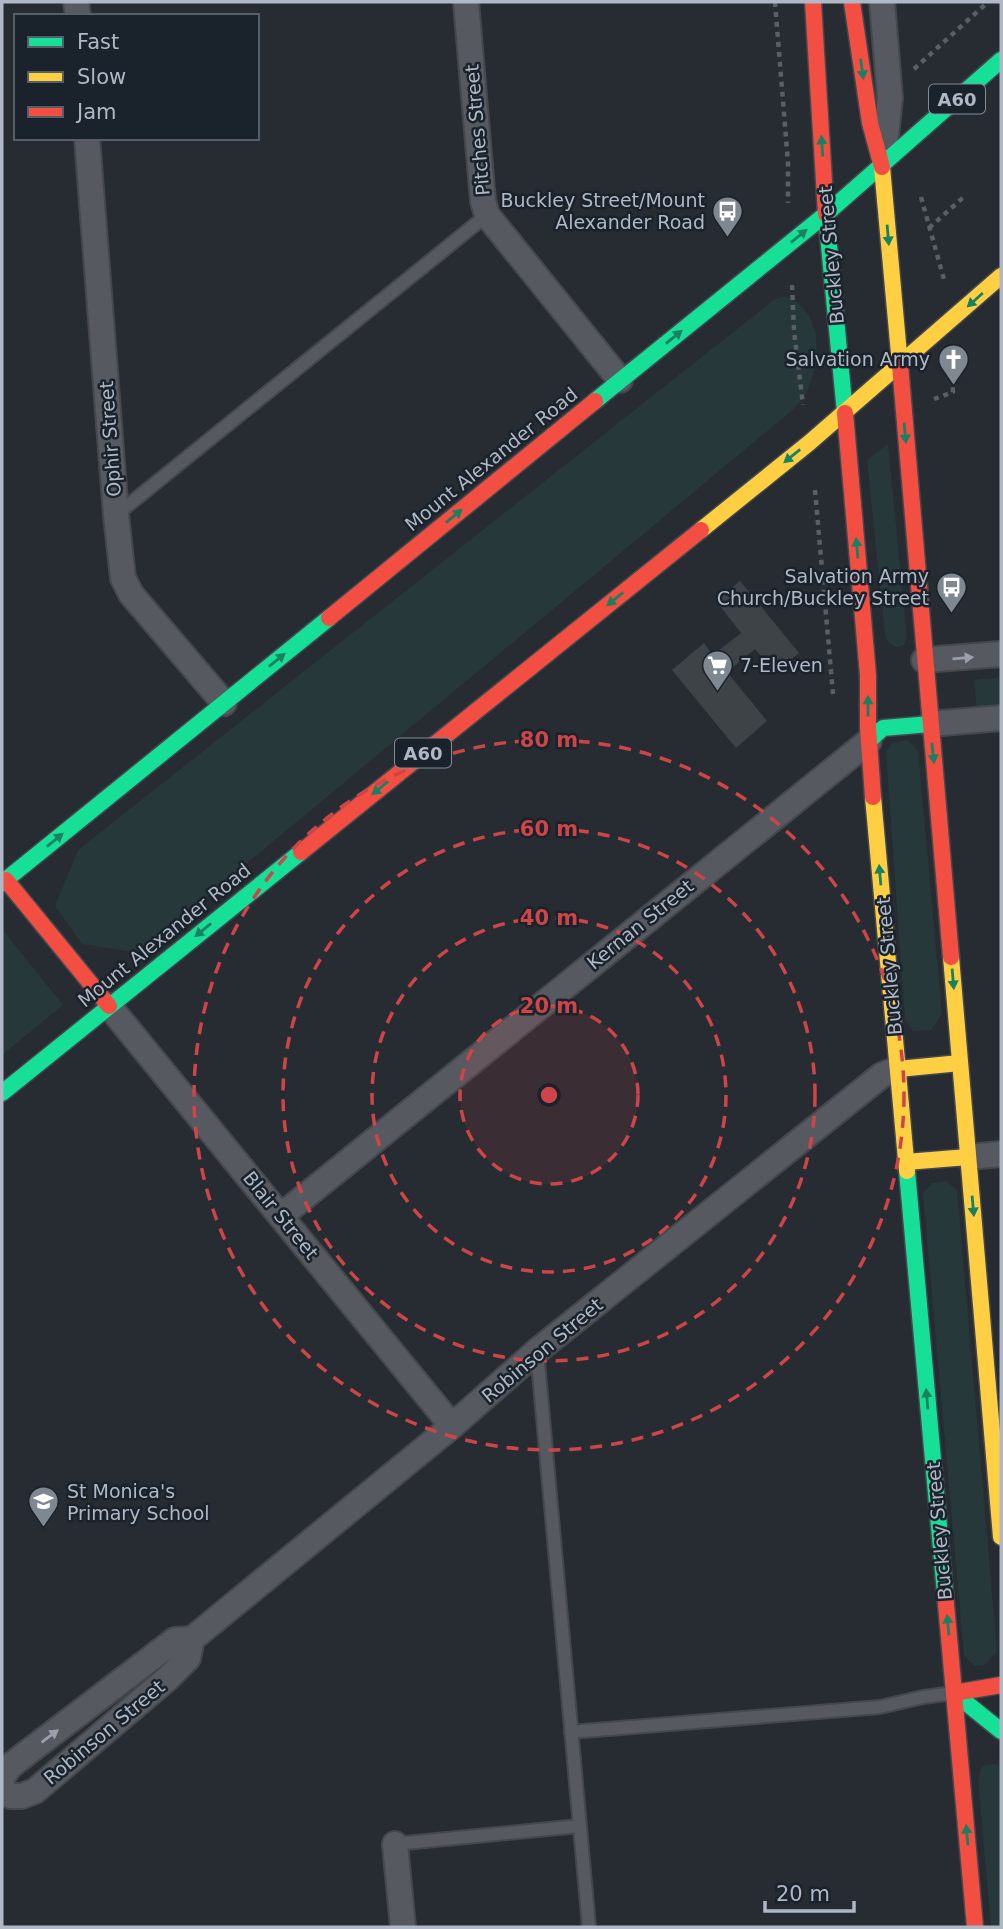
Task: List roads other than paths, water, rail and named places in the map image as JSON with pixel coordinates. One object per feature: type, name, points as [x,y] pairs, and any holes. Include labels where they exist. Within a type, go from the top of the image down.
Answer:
[{"type":"main road","points":[[852,2],[870,123],[882,167],[900,365],[919,661],[930,724],[1001,1537]]},
{"type":"main road","name":"Buckley Street","points":[[813,3],[826,214],[873,664],[869,741],[975,1927]]},
{"type":"main road","name":"Mount Alexander Road","points":[[4,881],[826,214],[1001,60]]},
{"type":"main road","name":"Mount Alexander Road","points":[[2,1093],[845,413],[1001,276]]},
{"type":"main road","points":[[869,741],[883,729],[930,724]]},
{"type":"main road","points":[[4,881],[109,1006]]},
{"type":"main road","points":[[898,1069],[960,1063]]},
{"type":"main road","points":[[906,1162],[968,1157]]},
{"type":"main road","points":[[954,1693],[1001,1685]]},
{"type":"main road","points":[[954,1693],[1001,1731]]},
{"type":"street","name":"Pitches Street","points":[[466,2],[483,201],[487,215],[621,380]]},
{"type":"street","points":[[881,2],[890,98],[882,167]]},
{"type":"street","name":"Ophir Street","points":[[87,140],[123,578],[131,594],[224,703]]},
{"type":"street","points":[[919,661],[1001,654]]},
{"type":"street","points":[[930,724],[1001,718]]},
{"type":"street","name":"Kernan Street","points":[[282,1215],[869,741]]},
{"type":"street","name":"Blair Street","points":[[109,1006],[452,1426]]},
{"type":"street","name":"Robinson Street","points":[[192,1639],[188,1658],[168,1678],[35,1791],[22,1796],[11,1796],[4,1791],[3,1776],[10,1766],[175,1640],[192,1639],[452,1426],[537,1351],[882,1075],[898,1069]]},
{"type":"street","points":[[968,1157],[1001,1154]]},
{"type":"street","points":[[396,1844],[403,1927]]},
{"type":"lane","points":[[116,515],[487,215]]},
{"type":"lane","points":[[537,1351],[589,1927]]},
{"type":"lane","points":[[571,1732],[880,1707],[954,1693]]},
{"type":"lane","points":[[396,1844],[579,1826]]},
{"type":"place","name":"Buckley Street/Mount Alexander Road","points":[[728,238]]},
{"type":"place","name":"Salvation Army","points":[[953,386]]},
{"type":"place","name":"Salvation Army Church/Buckley Street","points":[[952,614]]},
{"type":"place","name":"7-Eleven","points":[[717,692]]},
{"type":"place","name":"St Monica's Primary School","points":[[44,1529]]}]
